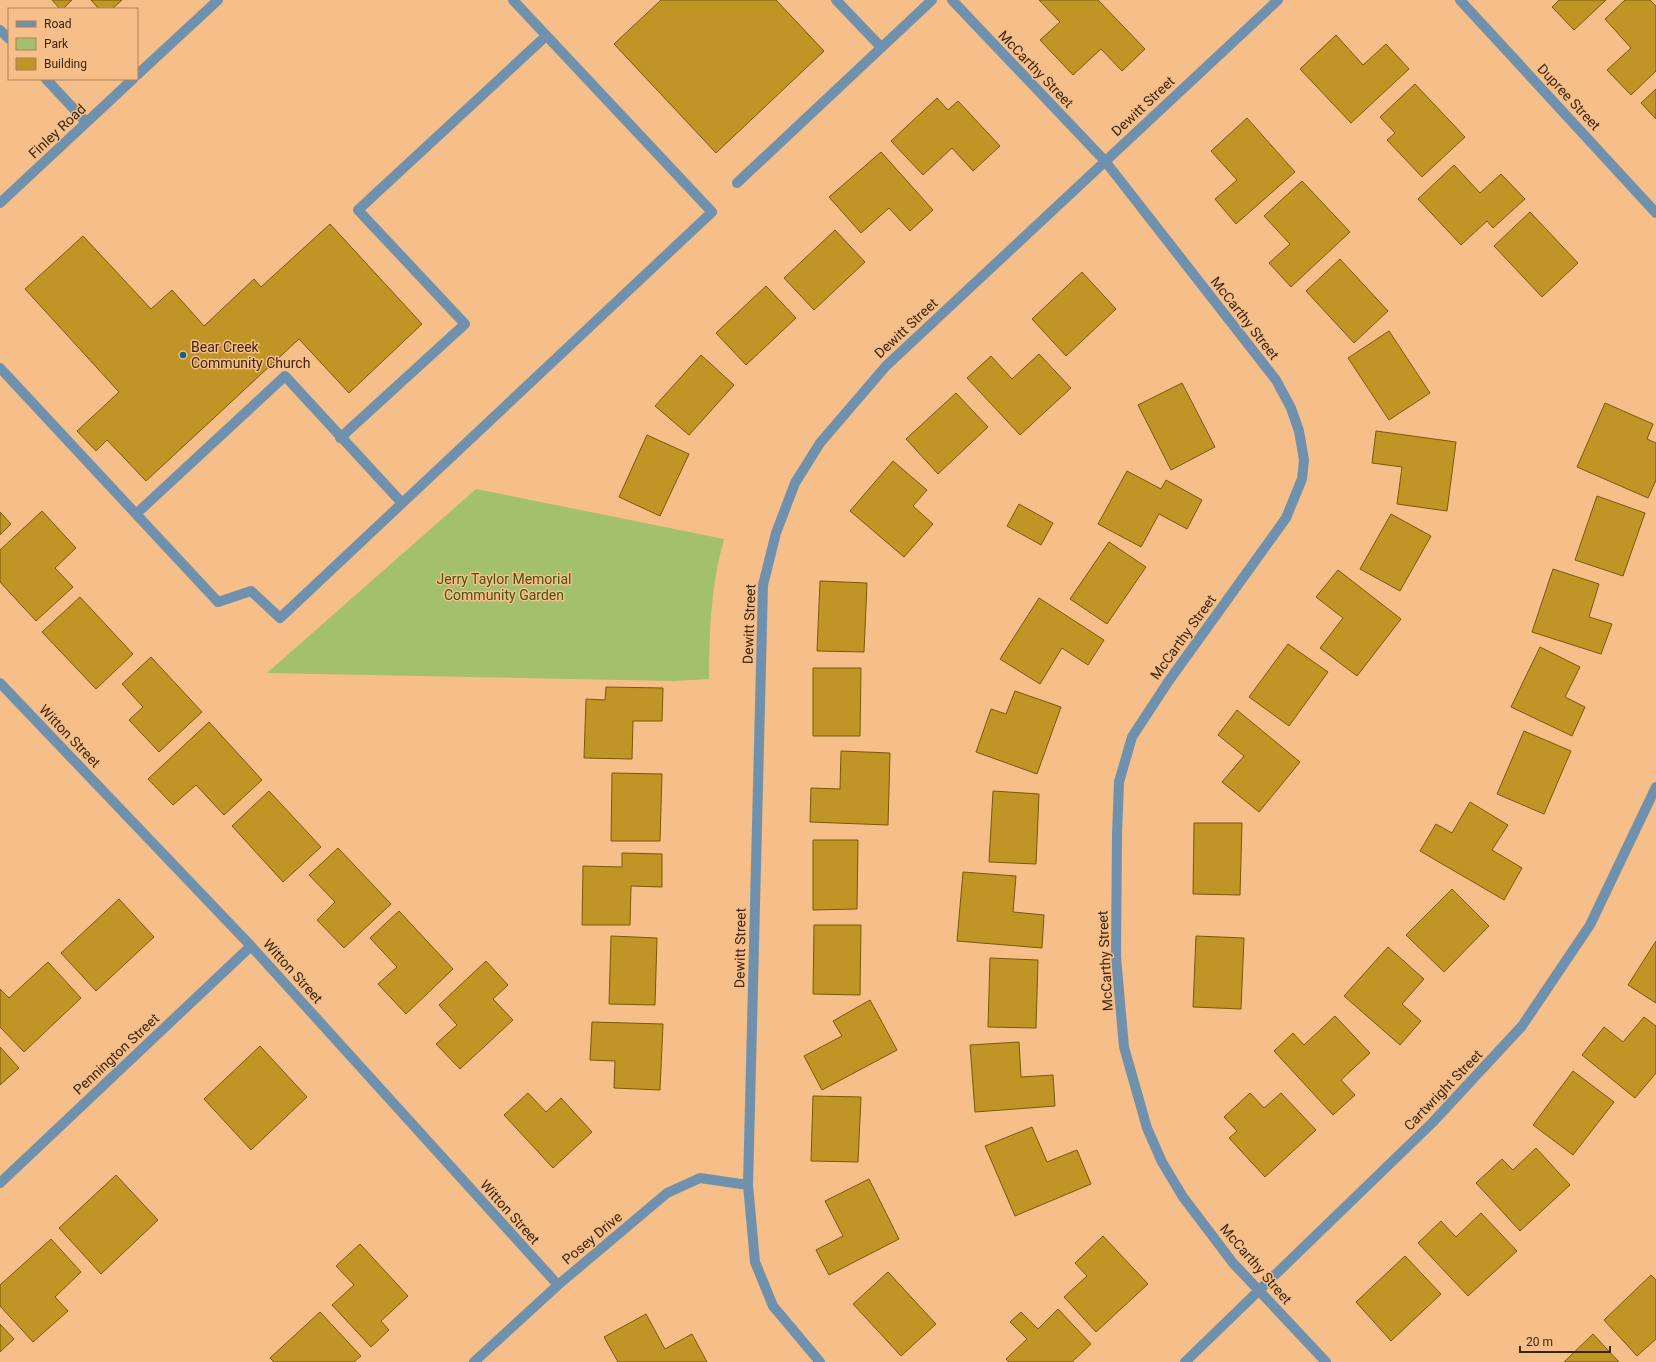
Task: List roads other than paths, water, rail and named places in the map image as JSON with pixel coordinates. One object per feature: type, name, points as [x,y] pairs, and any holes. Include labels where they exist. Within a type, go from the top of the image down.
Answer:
[{"type":"street","points":[[138,74],[218,0]]},
{"type":"street","points":[[0,368],[218,602],[251,591],[280,618],[712,212],[513,0]]},
{"type":"street","points":[[836,0],[881,47]]},
{"type":"street","points":[[737,183],[932,0]]},
{"type":"street","name":"McCarthy Street","points":[[952,0],[1105,161],[1276,380],[1291,408],[1299,432],[1304,460],[1302,479],[1286,518],[1168,682],[1132,737],[1119,782],[1116,957],[1124,1047],[1147,1128],[1162,1162],[1182,1197],[1233,1263],[1326,1362]]},
{"type":"street","name":"Dewitt Street","points":[[820,1362],[773,1306],[755,1262],[748,1185],[763,585],[776,534],[795,483],[820,443],[886,366],[1278,0]]},
{"type":"street","name":"Dupree Street","points":[[1460,0],[1656,213]]},
{"type":"street","points":[[0,30],[8,38]]},
{"type":"street","points":[[340,438],[465,324],[358,210],[546,36]]},
{"type":"street","points":[[47,80],[86,122]]},
{"type":"street","name":"Finley Road","points":[[0,203],[132,80]]},
{"type":"street","points":[[136,514],[285,376],[340,438],[402,503]]},
{"type":"street","name":"Witton Street","points":[[0,683],[251,946],[558,1285]]},
{"type":"street","name":"Cartwright Street","points":[[1185,1362],[1432,1123],[1522,1026],[1590,925],[1656,787]]},
{"type":"street","name":"Pennington Street","points":[[0,1183],[251,946]]},
{"type":"street","name":"Posey Drive","points":[[474,1362],[558,1285],[667,1193],[700,1178],[748,1185]]},
{"type":"place","name":"Bear Creek Community Church","points":[[183,355]]},
{"type":"park label","name":"Jerry Taylor Memorial Community Garden","points":[[504,588]]}]
